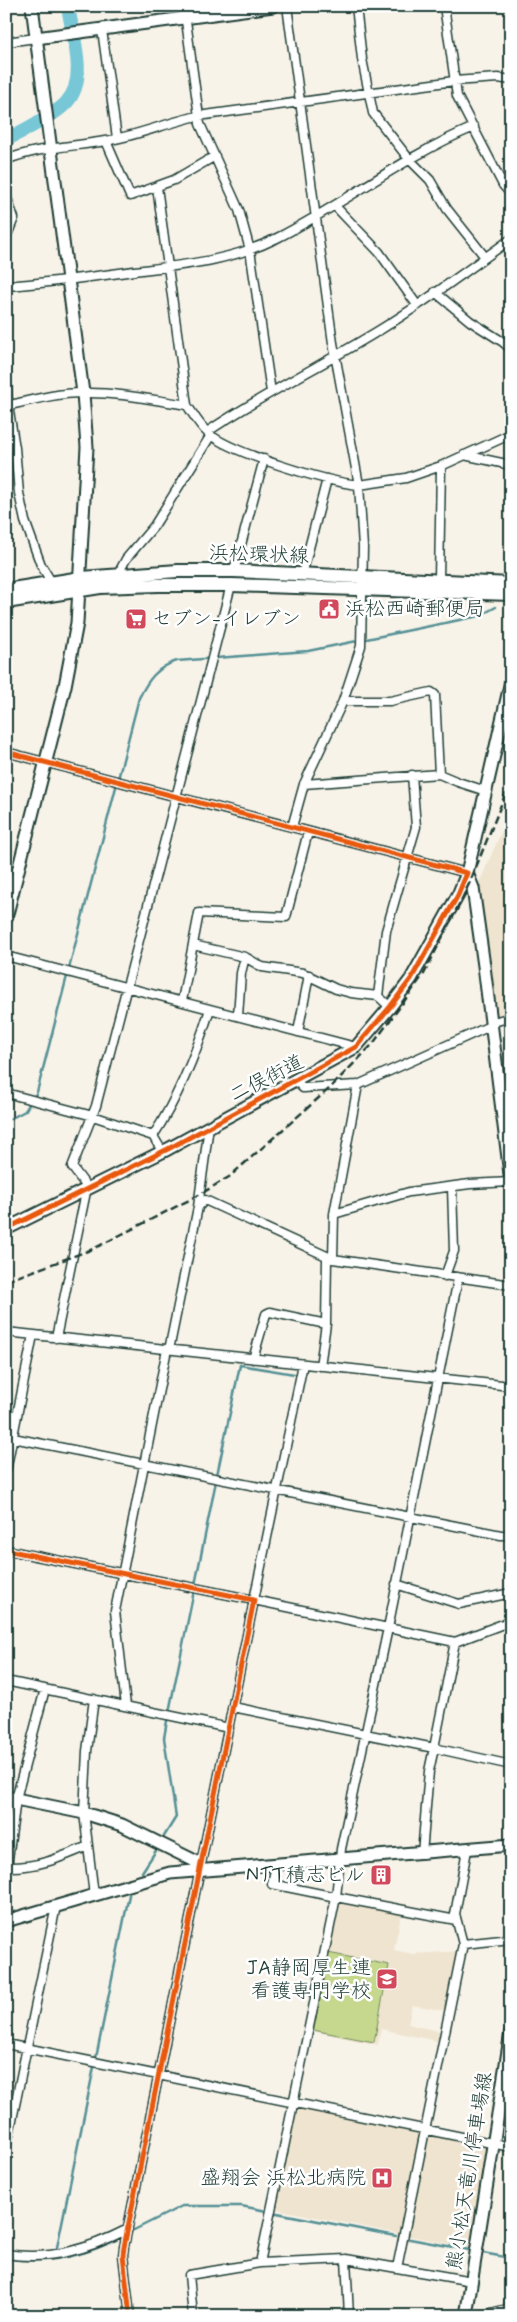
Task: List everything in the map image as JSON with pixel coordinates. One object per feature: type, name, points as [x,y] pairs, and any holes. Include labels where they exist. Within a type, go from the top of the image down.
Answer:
[{"type":"main road","name":"浜松環状線","points":[[6,602],[118,576],[178,571],[234,571],[302,575],[363,584],[511,594]]},
{"type":"main road","name":"浜松環状線","points":[[6,590],[52,583],[126,586],[363,584],[439,580],[511,584]]},
{"type":"street","points":[[6,918],[65,686],[77,623],[81,585],[87,448],[84,393],[32,6]]},
{"type":"street","points":[[184,6],[198,116],[239,210],[250,250],[271,392]]},
{"type":"street","points":[[6,42],[273,6]]},
{"type":"street","points":[[287,6],[315,217],[336,356],[359,485],[363,584],[361,646],[343,701],[304,784],[292,827]]},
{"type":"street","points":[[356,6],[368,94],[373,113],[409,159],[430,180],[447,209],[485,257]]},
{"type":"street","points":[[444,6],[457,96],[504,185],[511,194]]},
{"type":"street","points":[[102,30],[117,138]]},
{"type":"street","points":[[6,160],[22,153],[106,141],[173,121],[198,116],[454,81],[498,78],[511,80]]},
{"type":"street","points":[[6,286],[168,267],[206,261],[250,250],[276,239],[335,206],[409,159],[450,137],[474,127]]},
{"type":"street","points":[[106,141],[130,196],[157,187],[215,156]]},
{"type":"street","points":[[504,185],[511,173]]},
{"type":"street","points":[[157,187],[187,405],[209,434],[264,459],[327,479],[359,485],[406,478],[440,466],[511,434]]},
{"type":"street","points":[[6,195],[14,218],[6,238]]},
{"type":"street","points":[[335,206],[380,252],[417,305]]},
{"type":"street","points":[[118,576],[126,559],[154,526],[209,434],[271,392],[336,356],[417,305],[511,240]]},
{"type":"street","points":[[436,292],[470,321],[507,341],[511,349]]},
{"type":"street","points":[[6,365],[7,406],[15,448],[19,493],[41,564],[52,583]]},
{"type":"street","points":[[7,406],[52,396],[84,393],[187,405]]},
{"type":"street","points":[[464,455],[511,465]]},
{"type":"street","points":[[234,571],[264,459]]},
{"type":"street","points":[[439,580],[440,466]]},
{"type":"street","points":[[302,575],[327,479]]},
{"type":"street","points":[[56,1338],[87,1187],[72,1167],[93,1116],[128,988],[231,584]]},
{"type":"street","points":[[334,1214],[410,1192],[452,1186],[511,1182],[472,888],[467,873],[511,681]]},
{"type":"street","points":[[343,701],[390,701],[431,692],[435,696],[439,774]]},
{"type":"street","points":[[6,752],[467,873]]},
{"type":"street","points":[[304,784],[439,774],[486,791]]},
{"type":"street","points":[[378,996],[386,931],[416,827],[412,776]]},
{"type":"street","points":[[182,1001],[199,913],[286,917],[308,832]]},
{"type":"street","name":"二俣街道","points":[[6,1229],[42,1213],[87,1187],[91,1188],[296,1081],[356,1047],[390,1008],[427,952],[458,895],[467,873]]},
{"type":"street","points":[[193,945],[245,957],[262,967],[309,975],[351,993],[378,996],[390,1008]]},
{"type":"street","points":[[6,956],[356,1047]]},
{"type":"street","points":[[238,1016],[241,973],[245,957]]},
{"type":"street","points":[[298,1032],[309,975]]},
{"type":"street","points":[[153,1136],[171,1106],[196,1055],[210,1009]]},
{"type":"street","points":[[296,1081],[303,1088],[358,1085],[511,1017]]},
{"type":"street","points":[[320,1366],[326,1324],[334,1214],[358,1085]]},
{"type":"street","points":[[6,1093],[93,1116],[153,1136],[162,1151]]},
{"type":"street","points":[[126,1706],[115,1620],[122,1574],[144,1464],[198,1207],[209,1126]]},
{"type":"street","points":[[445,1276],[454,1251],[452,1186]]},
{"type":"street","points":[[198,1207],[205,1200],[330,1258],[511,1285]]},
{"type":"street","points":[[260,2263],[336,1897],[341,1849],[388,1628],[458,1278]]},
{"type":"street","points":[[253,1359],[266,1314],[270,1312],[326,1324]]},
{"type":"street","points":[[6,1332],[320,1366],[437,1383],[511,1386]]},
{"type":"street","points":[[6,1471],[33,1335]]},
{"type":"street","points":[[130,2316],[123,2255],[303,1364]]},
{"type":"street","points":[[6,1425],[14,1428]]},
{"type":"street","points":[[13,1438],[501,1535],[511,1535]]},
{"type":"street","points":[[6,1550],[455,1642],[511,1621]]},
{"type":"street","points":[[396,1584],[459,1604],[511,1593]]},
{"type":"street","points":[[422,1854],[429,1771],[455,1642]]},
{"type":"street","points":[[6,1681],[229,1728]]},
{"type":"street","points":[[45,1690],[11,1798],[7,1867],[28,1867],[49,1862],[88,1846]]},
{"type":"street","points":[[94,1699],[86,1751],[84,1813],[94,1896]]},
{"type":"street","points":[[233,1707],[511,1765]]},
{"type":"street","points":[[11,1798],[84,1813],[136,1830],[195,1861],[201,1869]]},
{"type":"street","points":[[6,1921],[170,1873],[201,1869],[422,1854],[511,1845]]},
{"type":"street","points":[[397,2268],[464,1944],[455,1914],[467,1850]]},
{"type":"street","points":[[276,1865],[272,1884],[456,1920]]},
{"type":"street","points":[[6,2149],[56,1906]]},
{"type":"street","points":[[464,1944],[511,1939]]},
{"type":"street","name":"熊小松天竜川停車場線","points":[[466,2316],[511,2032]]},
{"type":"street","points":[[6,2044],[511,2147]]},
{"type":"street","points":[[6,2254],[47,2256],[78,2251],[128,2229]]},
{"type":"street","points":[[346,2260],[349,2316]]},
{"type":"street","points":[[193,2316],[189,2275],[260,2263],[346,2260],[472,2281]]},
{"type":"street","points":[[480,2316],[511,2308]]},
{"type":"shaded area","points":[[502,830],[511,830],[511,1012],[497,1015],[494,1012],[475,882],[480,881]]},
{"type":"shaded area","name":"JA静岡厚生連 看護専門学校","points":[[338,1899],[402,1911],[394,1950],[413,1954],[459,1951],[446,2011],[412,2005],[408,2024],[443,2032],[441,2042],[381,2029],[378,2045],[312,2031]]},
{"type":"shaded area","name":"盛翔会 浜松北病院","points":[[296,2108],[488,2147],[469,2248],[276,2209]]},
{"type":"green space","points":[[328,1953],[389,1965],[374,2042],[313,2030]]},
{"type":"waterway","points":[[6,140],[54,113],[66,103],[73,93],[77,82],[78,70],[68,6]]},
{"type":"waterway","points":[[6,1121],[25,1111],[37,1092],[139,698],[154,675],[164,667],[177,661],[308,651],[479,616],[496,607]]},
{"type":"waterway","points":[[217,1475],[240,1365],[294,1374]]},
{"type":"waterway","points":[[195,1585],[216,1481]]},
{"type":"waterway","points":[[169,1712],[194,1591]]},
{"type":"waterway","points":[[163,1838],[176,1817],[164,1738],[167,1721]]},
{"type":"waterway","points":[[142,1872],[157,1849]]},
{"type":"waterway","points":[[96,2058],[130,1890]]},
{"type":"waterway","points":[[56,2252],[94,2067]]},
{"type":"waterway","points":[[134,2230],[182,2206],[241,2206],[396,2236]]},
{"type":"waterway","points":[[6,2258],[35,2260],[64,2257],[93,2250],[120,2238]]},
{"type":"waterway","points":[[410,2239],[469,2250]]},
{"type":"waterway","points":[[483,2253],[510,2258]]},
{"type":"waterway","points":[[504,2307],[511,2254]]},
{"type":"railway","points":[[6,1281],[93,1249],[197,1196],[229,1177],[330,1088],[372,1045],[424,974],[470,882],[511,780]]},
{"type":"cycle path","points":[[6,752],[467,873],[458,895],[411,979],[356,1047],[168,1149],[6,1229]]},
{"type":"cycle path","points":[[6,1550],[254,1600],[124,2247],[123,2255],[130,2316]]},
{"type":"place","name":"浜松西崎郵便局","points":[[329,609]]},
{"type":"place","name":"セブン-イレブン","points":[[136,619]]},
{"type":"place","name":"NTT積志ビル","points":[[381,1875]]},
{"type":"place","name":"JA静岡厚生連 看護専門学校","points":[[387,1979]]},
{"type":"place","name":"盛翔会 浜松北病院","points":[[382,2178]]}]
